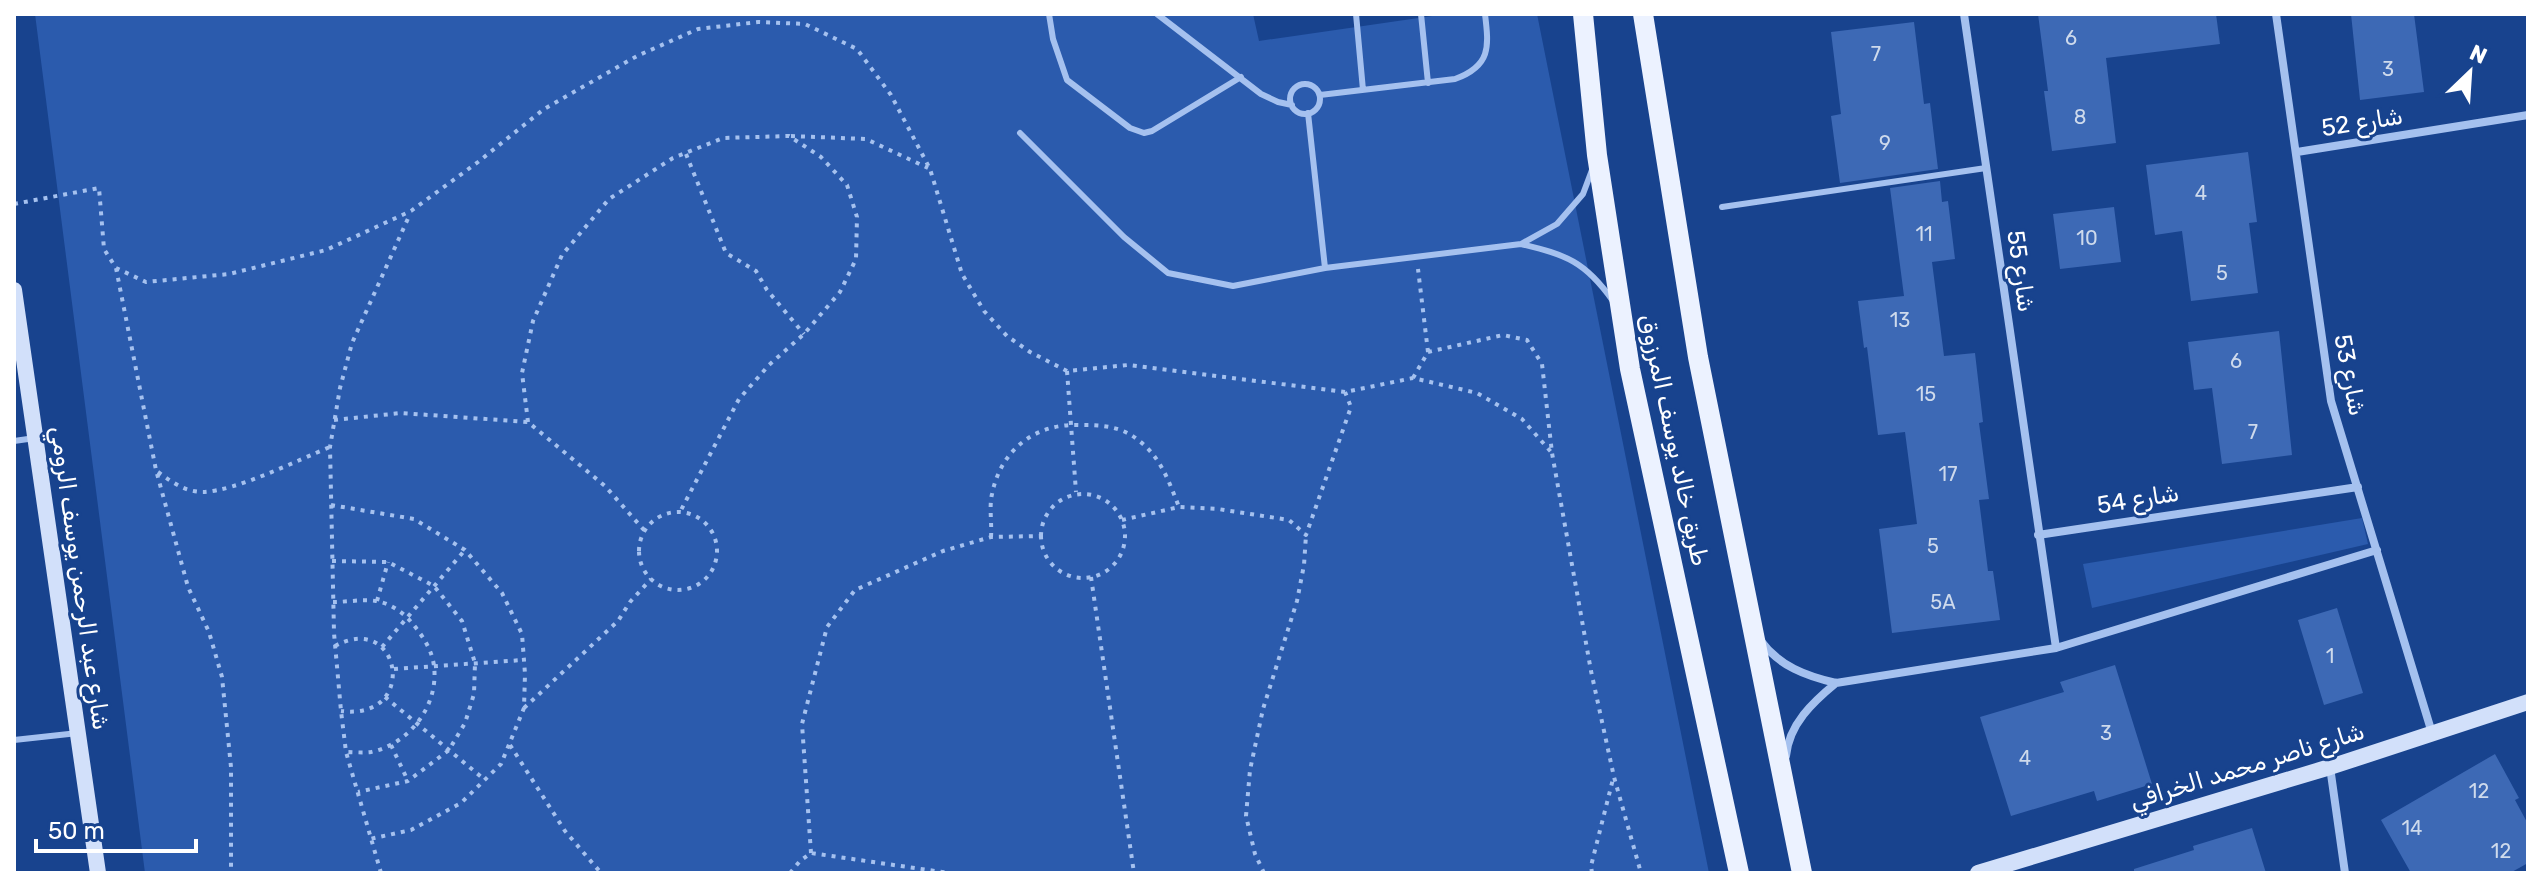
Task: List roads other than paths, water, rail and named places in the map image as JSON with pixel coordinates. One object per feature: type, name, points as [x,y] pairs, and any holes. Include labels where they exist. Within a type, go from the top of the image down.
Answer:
[{"type":"main road","name":"طريق خالد يوسف المرزوق","points":[[1583,14],[1597,155],[1630,369],[1739,873]]},
{"type":"main road","name":"طريق خالد يوسف المرزوق","points":[[1643,14],[1698,357],[1751,627],[1804,872]]},
{"type":"street","name":"شارع 55","points":[[1964,14],[2038,535]]},
{"type":"street","name":"شارع 53","points":[[2276,14],[2331,401],[2432,733]]},
{"type":"street","name":"شارع 52","points":[[2297,152],[2528,115]]},
{"type":"street","name":"شارع عبد الرحمن يوسف الرومي","points":[[14,290],[98,873]]},
{"type":"street","name":"شارع 54","points":[[2038,535],[2358,487]]},
{"type":"street","points":[[2038,535],[2056,648]]},
{"type":"street","points":[[1751,627],[1767,648],[1787,665],[1810,677],[1836,683],[2056,648],[2377,550]]},
{"type":"street","points":[[1783,777],[1786,749],[1797,723],[1814,700],[1836,683]]},
{"type":"street","name":"شارع ناصر محمد الخرافي","points":[[1978,873],[2006,869],[2528,702]]},
{"type":"street","points":[[2330,767],[2345,873]]},
{"type":"lane","points":[[1049,14],[1053,39],[1067,80],[1137,132],[1152,131],[1241,77]]},
{"type":"lane","points":[[1157,14],[1267,98],[1308,113],[1318,107],[1320,95],[1312,85],[1300,85],[1292,93],[1292,105]]},
{"type":"lane","points":[[1356,14],[1363,90]]},
{"type":"lane","points":[[1421,14],[1428,83]]},
{"type":"lane","points":[[1320,95],[1428,83],[1467,75],[1485,57],[1489,45],[1485,14]]},
{"type":"lane","points":[[1308,113],[1325,268]]},
{"type":"lane","points":[[1020,133],[1124,237],[1168,273],[1233,286],[1325,268],[1521,244],[1562,254],[1574,262],[1597,278],[1621,313]]},
{"type":"lane","points":[[1521,244],[1557,224],[1583,194],[1597,155]]},
{"type":"lane","points":[[1722,207],[1986,168]]},
{"type":"lane","points":[[14,441],[35,438]]},
{"type":"lane","points":[[14,740],[78,733]]}]
